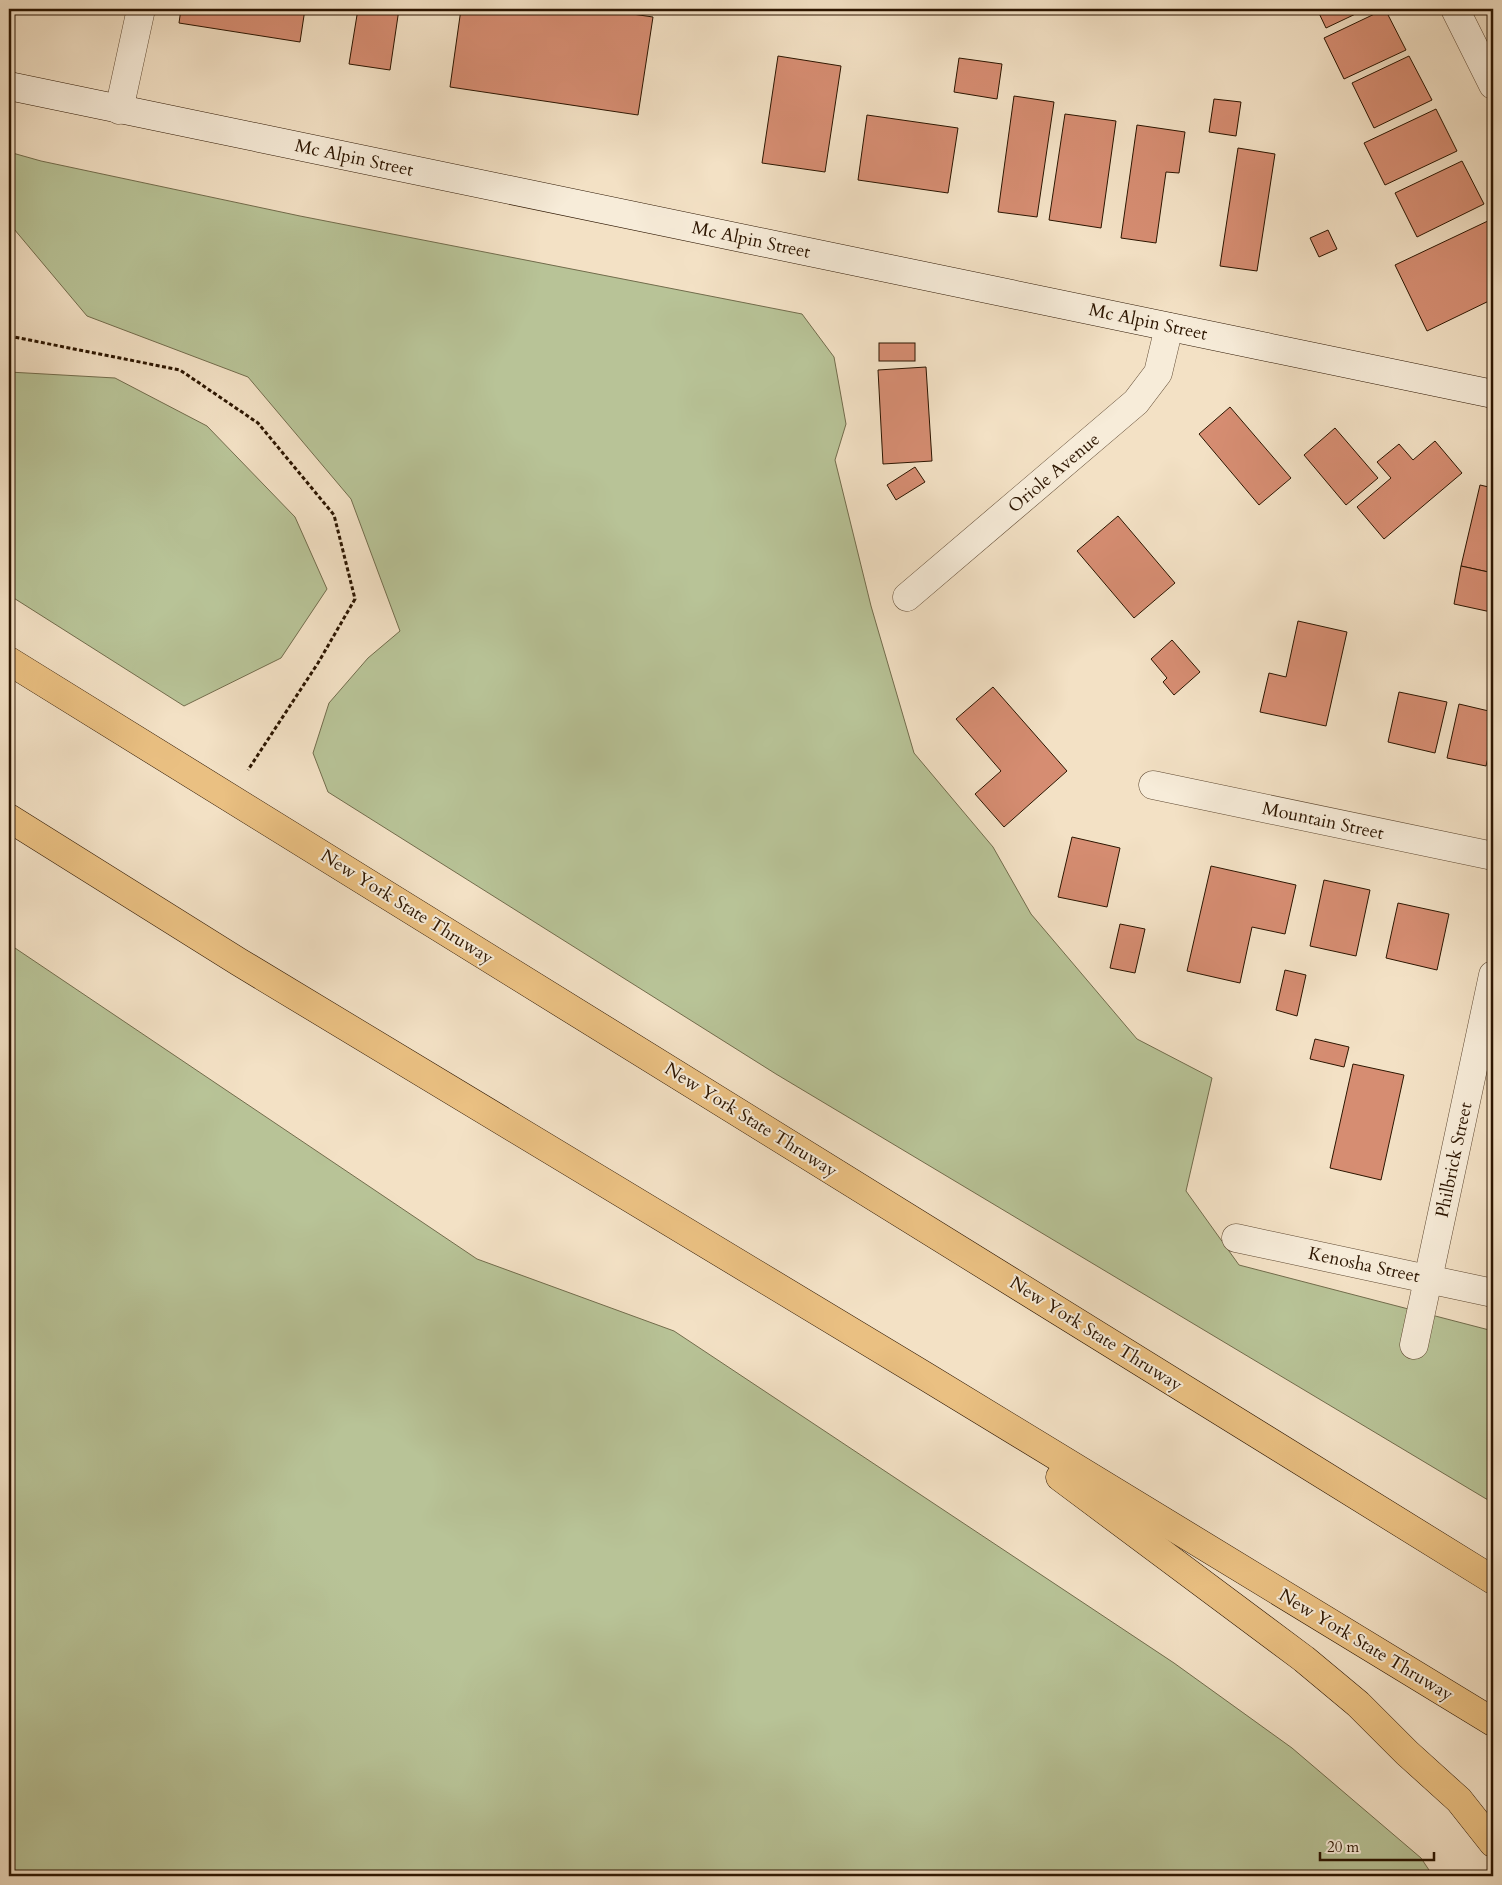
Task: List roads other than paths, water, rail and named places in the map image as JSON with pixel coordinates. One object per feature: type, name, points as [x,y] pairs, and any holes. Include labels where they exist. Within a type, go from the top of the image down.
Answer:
[{"type":"highway","name":"New York State Thruway","points":[[9,661],[1493,1580]]},
{"type":"highway","name":"New York State Thruway","points":[[9,818],[239,962],[925,1376],[1493,1722]]},
{"type":"highway","points":[[925,1376],[1304,1659],[1358,1704],[1407,1753],[1459,1800],[1493,1843]]},
{"type":"street","points":[[119,110],[141,9]]},
{"type":"street","points":[[1455,9],[1493,85]]},
{"type":"street","name":"Mc Alpin Street","points":[[9,86],[1493,394]]},
{"type":"street","name":"Oriole Avenue","points":[[907,597],[1136,402],[1158,373],[1169,327]]},
{"type":"street","name":"Mountain Street","points":[[1153,785],[1493,856]]},
{"type":"street","name":"Philbrick Street","points":[[1414,1345],[1493,975]]},
{"type":"street","name":"Kenosha Street","points":[[1236,1238],[1493,1293]]}]
